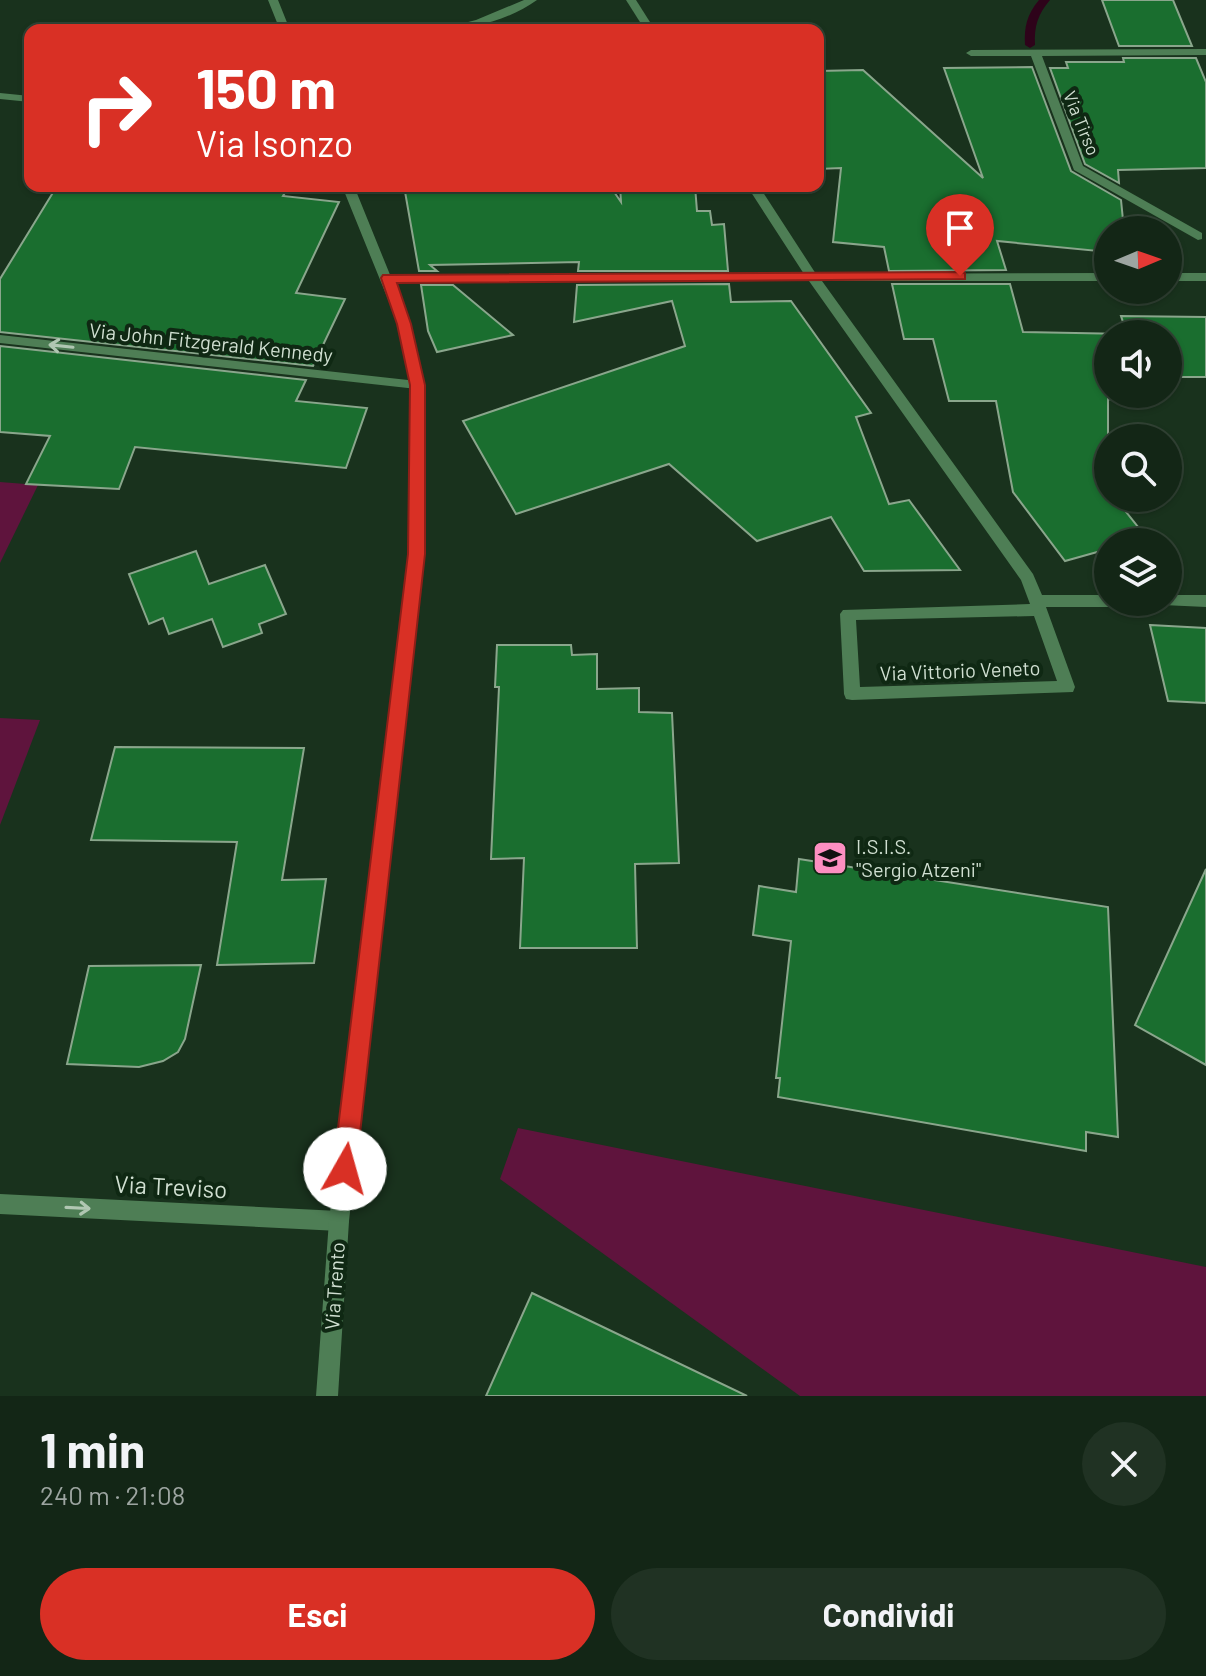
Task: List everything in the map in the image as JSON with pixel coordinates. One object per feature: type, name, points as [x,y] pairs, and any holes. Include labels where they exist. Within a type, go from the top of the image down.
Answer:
[{"type":"street","points":[[273,0],[283,24]]},
{"type":"street","points":[[474,24],[532,0]]},
{"type":"street","points":[[631,0],[646,24]]},
{"type":"street","points":[[971,53],[1206,52]]},
{"type":"street","name":"Via Tirso","points":[[1036,54],[1078,168],[1198,236]]},
{"type":"street","points":[[0,96],[24,98]]},
{"type":"street","name":"Via Trento","points":[[327,1396],[339,1221],[416,554],[417,385],[404,324],[388,278],[351,192]]},
{"type":"street","name":"Via Vittorio Veneto","points":[[757,192],[811,275],[1028,578],[1038,605],[1067,687],[852,694],[848,614],[1038,605],[1094,602]]},
{"type":"street","points":[[388,278],[1094,277]]},
{"type":"street","points":[[1182,277],[1206,277]]},
{"type":"street","name":"Via John Fitzgerald Kennedy","points":[[0,339],[417,385]]},
{"type":"street","points":[[1182,601],[1206,601]]},
{"type":"street","name":"Via Treviso","points":[[0,1204],[339,1221]]},
{"type":"shaded area","points":[[0,482],[38,485],[0,563]]},
{"type":"shaded area","points":[[0,718],[40,720],[0,825]]},
{"type":"shaded area","points":[[518,1128],[1206,1267],[1206,1396],[800,1396],[500,1179]]},
{"type":"building","points":[[1102,0],[1173,0],[1192,46],[1119,46]]},
{"type":"building","points":[[1123,58],[1196,58],[1206,82],[1206,168],[1118,170],[1119,183],[1085,164],[1050,68],[1068,68],[1066,62],[1124,62]]},
{"type":"building","points":[[1032,67],[1071,171],[1121,200],[1123,216],[1094,216],[1094,251],[997,241],[1006,270],[889,271],[884,247],[833,242],[841,168],[824,169],[824,71],[863,70],[983,178],[944,68]]},
{"type":"building","points":[[53,192],[285,192],[283,196],[339,202],[296,293],[345,299],[313,366],[0,332],[0,279]]},
{"type":"building","points":[[405,192],[614,192],[621,202],[620,192],[695,192],[697,211],[710,211],[712,225],[724,224],[728,271],[578,271],[579,262],[430,265],[437,271],[419,271]]},
{"type":"building","points":[[729,284],[731,302],[791,301],[871,413],[856,417],[889,504],[909,500],[960,570],[864,571],[831,517],[757,541],[669,464],[516,514],[463,421],[685,346],[672,301],[574,322],[577,285]]},
{"type":"building","points":[[892,284],[1010,284],[1023,332],[1094,333],[1094,408],[1108,408],[1108,424],[1094,424],[1094,512],[1126,512],[1139,528],[1094,528],[1094,553],[1065,561],[1013,492],[996,401],[949,401],[933,339],[904,339]]},
{"type":"building","points":[[421,285],[453,285],[513,335],[437,352],[428,331]]},
{"type":"building","points":[[1121,316],[1206,317],[1206,377],[1182,377],[1182,320],[1122,320]]},
{"type":"building","points":[[0,346],[306,380],[296,401],[367,408],[346,468],[135,447],[119,489],[26,484],[50,436],[0,432]]},
{"type":"building","points":[[196,551],[209,584],[265,565],[286,614],[259,624],[262,633],[223,647],[212,619],[169,634],[163,618],[149,624],[129,574]]},
{"type":"building","points":[[1150,625],[1206,628],[1206,703],[1168,701]]},
{"type":"building","points":[[497,645],[571,645],[572,655],[597,654],[597,689],[639,688],[639,712],[672,713],[679,863],[635,864],[637,948],[520,948],[524,858],[491,859],[499,687],[495,687]]},
{"type":"building","points":[[115,747],[304,748],[282,880],[326,879],[314,963],[217,965],[237,842],[91,840]]},
{"type":"building","points":[[799,859],[1108,907],[1118,1137],[1086,1132],[1086,1151],[778,1097],[780,1078],[776,1078],[791,941],[753,935],[759,886],[796,892]]},
{"type":"building","points":[[1206,869],[1206,1065],[1135,1025]]},
{"type":"building","points":[[201,965],[185,1039],[178,1052],[163,1061],[139,1067],[67,1064],[89,966]]},
{"type":"building","points":[[532,1293],[747,1396],[486,1396]]},
{"type":"waterway","points":[[1030,45],[1032,21],[1045,0]]},
{"type":"place","name":"I.S.I.S. \"Sergio Atzeni\"","points":[[830,858]]},
{"type":"route","points":[[345,1169],[416,554],[417,385],[404,324],[388,278],[960,276]]}]
